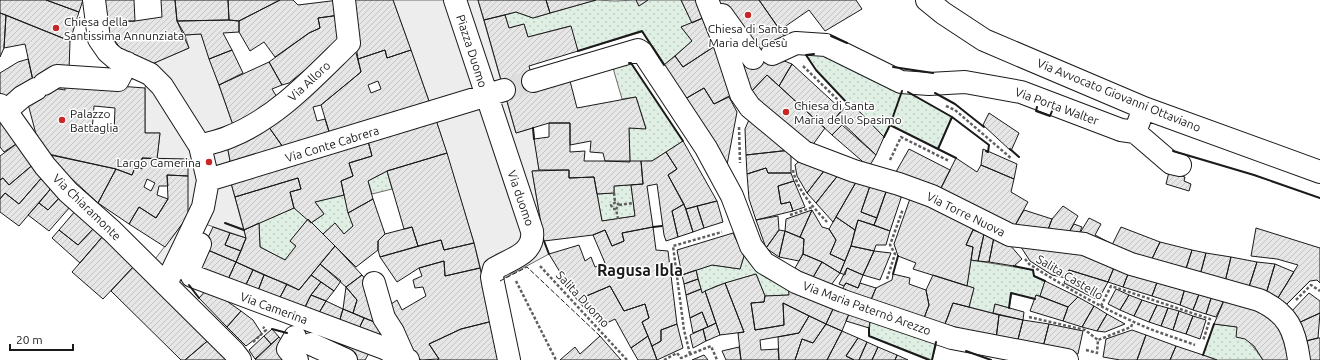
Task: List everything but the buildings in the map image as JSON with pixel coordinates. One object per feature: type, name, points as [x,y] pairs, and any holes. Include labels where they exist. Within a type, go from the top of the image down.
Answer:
[{"type":"street","points":[[94,0],[99,39],[108,52],[115,58],[150,74],[162,86],[200,146],[208,180],[206,216],[166,284]]},
{"type":"street","name":"Via Alloro","points":[[200,146],[229,138],[251,127],[286,103],[349,43],[344,0]]},
{"type":"street","name":"Piazza Duomo","points":[[434,112],[495,93],[455,0]]},
{"type":"street","points":[[708,0],[771,53]]},
{"type":"street","name":"Via Torre Nuova","points":[[708,0],[726,45],[741,94],[750,107],[804,152],[854,171],[932,196],[1010,235],[1084,244],[1138,266],[1259,300],[1272,306],[1282,314],[1291,327],[1297,344],[1299,360]]},
{"type":"street","name":"Via Avvocato Giovanni Ottaviano","points":[[927,0],[943,13],[984,40],[1144,108],[1320,172]]},
{"type":"street","name":"Via Porta Walter","points":[[771,53],[796,43],[806,42],[826,45],[901,82],[929,84],[965,82],[1021,92],[1121,130],[1135,132]]},
{"type":"street","name":"Via Maria Paternò Arezzo","points":[[533,81],[638,50],[644,54],[706,148],[732,196],[751,246],[764,263],[796,282],[843,301],[952,338],[1043,358],[1074,354]]},
{"type":"street","points":[[3,108],[57,76],[118,80],[127,63]]},
{"type":"street","name":"Via duomo","points":[[495,93],[532,231],[533,238],[528,250]]},
{"type":"street","name":"Via Chiaramonte","points":[[3,108],[45,166],[68,192],[112,231],[239,358]]},
{"type":"street","points":[[1144,108],[1135,132],[1171,163],[1180,165]]},
{"type":"street","name":"Via Conte Cabrera","points":[[208,180],[231,175],[434,112]]},
{"type":"street","name":"Via Camerina","points":[[206,216],[189,273],[200,280],[248,298],[375,353],[406,359]]},
{"type":"street","points":[[509,360],[492,277],[494,269],[528,250]]},
{"type":"street","points":[[374,283],[384,318],[393,332],[406,359]]},
{"type":"street","points":[[248,298],[256,320]]},
{"type":"street","points":[[301,347],[346,360]]},
{"type":"path","points":[[771,53],[808,72],[840,102]]},
{"type":"path","points":[[732,196],[741,176],[738,131],[743,111],[741,94]]},
{"type":"path","points":[[942,103],[955,110],[1012,159]]},
{"type":"path","points":[[901,137],[949,161]]},
{"type":"path","points":[[797,146],[792,166],[795,178],[813,207],[827,222]]},
{"type":"path","points":[[887,279],[895,254],[890,245],[910,188]]},
{"type":"path","points":[[614,193],[615,202],[619,205],[633,204]]},
{"type":"path","points":[[615,202],[611,205],[613,209],[616,209],[618,219]]},
{"type":"path","points":[[616,209],[619,205]]},
{"type":"path","points":[[790,215],[813,207]]},
{"type":"path","points":[[690,354],[684,330],[673,246],[744,226]]},
{"type":"path","name":"Salita Castello","points":[[1010,235],[1029,264],[1062,285],[1133,322],[1195,345]]},
{"type":"path","name":"Salita Duomo","points":[[528,250],[536,261],[627,360]]},
{"type":"path","points":[[513,274],[556,360]]},
{"type":"path","points":[[1311,285],[1320,291]]},
{"type":"path","points":[[1101,306],[1111,286],[1210,319],[1203,341]]},
{"type":"path","points":[[1029,317],[1085,330],[1098,340]]},
{"type":"path","points":[[239,358],[266,330],[256,320]]},
{"type":"path","points":[[1098,340],[1131,326],[1133,322]]},
{"type":"path","points":[[1074,354],[1096,353],[1098,340]]},
{"type":"path","points":[[664,360],[677,353],[681,358],[711,346],[717,360]]},
{"type":"green space","points":[[596,0],[636,0],[639,6],[648,0],[681,0],[692,23],[681,27],[692,41],[664,65],[642,32],[578,51],[570,26],[528,37],[524,24],[509,28],[505,15],[516,12],[533,18]]},
{"type":"green space","points":[[822,52],[865,69],[952,117],[938,149],[890,125],[884,137],[850,102],[848,104],[816,70],[806,55]]},
{"type":"green space","points":[[631,63],[683,141],[652,161],[630,162],[629,128],[646,128],[636,97],[622,99],[613,68]]},
{"type":"green space","points":[[387,171],[392,189],[372,194],[368,181]]},
{"type":"green space","points":[[631,185],[635,216],[602,221],[597,194],[614,193],[614,186]]},
{"type":"green space","points":[[344,195],[353,226],[344,234],[335,224],[323,234],[311,223],[324,214],[315,202]]},
{"type":"green space","points":[[294,208],[308,219],[290,241],[296,246],[285,260],[260,247],[259,223]]},
{"type":"green space","points":[[744,256],[788,283],[789,295],[765,296],[756,274],[716,286],[702,293],[696,270],[712,265],[740,269]]},
{"type":"green space","points":[[971,260],[1033,270],[1034,276],[1045,281],[1040,296],[1036,295],[1035,299],[1012,293],[1009,308],[995,304],[993,313],[969,307],[974,288],[967,286]]},
{"type":"green space","points":[[870,321],[937,342],[932,360],[869,336]]},
{"type":"green space","points":[[1214,324],[1237,327],[1263,360],[1217,360],[1203,355]]},
{"type":"shaded area","points":[[393,0],[478,0],[516,133],[533,128],[539,170],[532,171],[544,241],[549,254],[497,282],[485,286],[474,243],[439,129]]},
{"type":"shaded area","name":"Largo Camerina","points":[[201,34],[233,125],[227,145],[231,166],[231,183],[246,238],[205,224],[185,272],[172,291],[149,267],[188,216],[157,159],[160,133],[145,133],[145,88],[152,64],[189,48],[185,35]]},
{"type":"tunnel","points":[[504,90],[533,81]]},
{"type":"fence","points":[[500,281],[527,267],[600,336]]},
{"type":"wall","points":[[578,51],[642,31],[664,65]]},
{"type":"wall","points":[[831,36],[847,43]]},
{"type":"wall","points":[[814,54],[806,55],[816,70],[848,104]]},
{"type":"wall","points":[[629,63],[631,63],[683,141]]},
{"type":"wall","points":[[893,67],[933,73]]},
{"type":"wall","points":[[890,125],[902,91]]},
{"type":"wall","points":[[908,92],[952,117],[989,145],[988,152],[986,151]]},
{"type":"wall","points":[[935,93],[955,104],[984,127]]},
{"type":"wall","points":[[1037,107],[1036,111],[1050,116],[1052,111]]},
{"type":"wall","points":[[938,149],[952,117]]},
{"type":"wall","points":[[884,137],[890,125],[956,158]]},
{"type":"wall","points":[[533,128],[534,139]]},
{"type":"wall","points":[[1010,149],[1019,157]]},
{"type":"wall","points":[[1173,151],[1254,175],[1320,198]]},
{"type":"wall","points":[[225,223],[244,230]]},
{"type":"wall","points":[[653,227],[662,226]]},
{"type":"wall","points":[[544,241],[549,254]]},
{"type":"wall","points":[[893,274],[898,256]]},
{"type":"wall","points":[[1014,266],[1033,270],[1034,276],[1045,281]]},
{"type":"wall","points":[[189,285],[199,298]]},
{"type":"wall","points":[[1009,308],[1011,293],[1035,299]]},
{"type":"wall","points":[[1203,355],[1214,324]]},
{"type":"wall","points":[[869,328],[869,336],[929,360]]},
{"type":"wall","points":[[272,329],[287,333]]},
{"type":"wall","points":[[932,360],[936,342]]},
{"type":"wall","points":[[966,351],[991,360]]},
{"type":"place","name":"Chiesa di Santa Maria del Gesù","points":[[748,15]]},
{"type":"place","name":"Chiesa della Santissima Annunziata","points":[[56,28]]},
{"type":"place","name":"Chiesa di Santa Maria dello Spasimo","points":[[786,112]]},
{"type":"place","name":"Palazzo Battaglia","points":[[62,120]]},
{"type":"place","name":"Largo Camerina","points":[[209,162]]},
{"type":"district","name":"Ragusa Ibla","points":[[640,270]]}]
